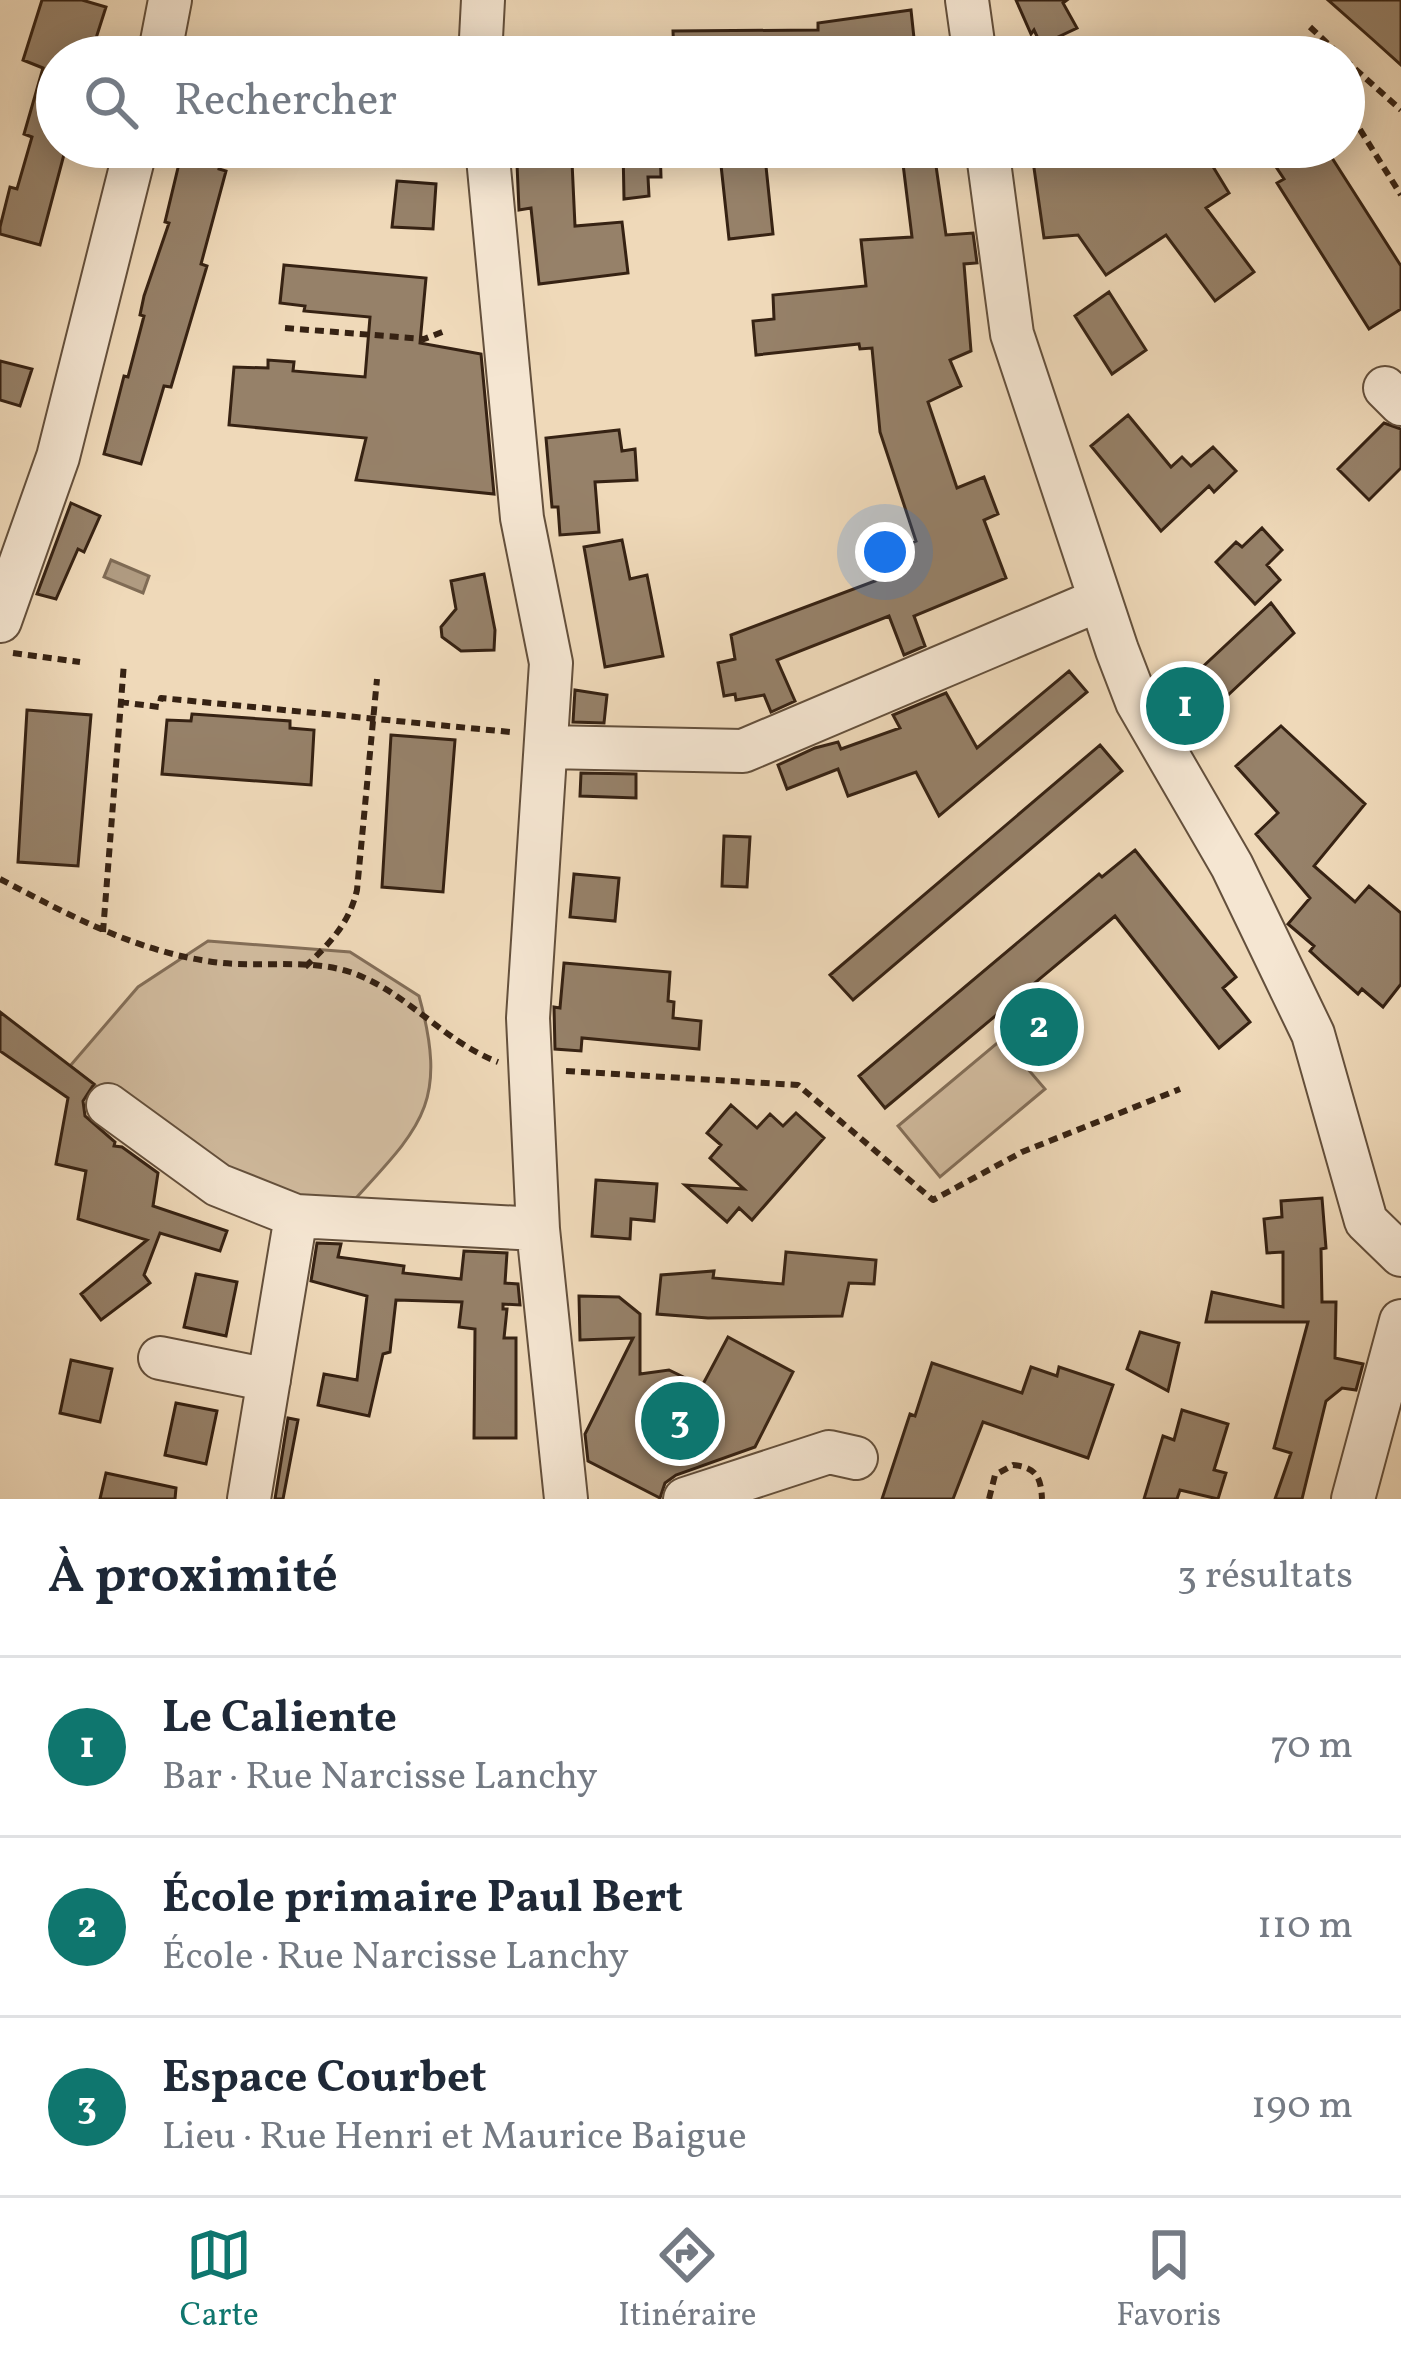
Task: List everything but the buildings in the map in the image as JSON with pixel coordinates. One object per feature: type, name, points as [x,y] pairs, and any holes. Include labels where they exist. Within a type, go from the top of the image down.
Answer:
[{"type":"street","points":[[163,36],[170,0]]},
{"type":"street","points":[[481,36],[483,0]]},
{"type":"street","points":[[967,0],[973,36]]},
{"type":"street","points":[[3,636],[58,457],[131,168]]},
{"type":"street","points":[[489,168],[522,518],[551,663],[538,740],[528,1018],[538,1229],[566,1499]]},
{"type":"street","points":[[990,168],[1012,334],[1137,702],[1232,866],[1313,1034],[1366,1221],[1401,1255]]},
{"type":"street","points":[[538,740],[743,751],[1099,600]]},
{"type":"street","points":[[109,1105],[218,1185],[296,1216],[538,1229]]},
{"type":"street","points":[[249,1499],[296,1216]]},
{"type":"street","points":[[1353,1499],[1401,1321]]},
{"type":"street","points":[[160,1358],[269,1380]]},
{"type":"street","points":[[685,1499],[829,1452],[856,1458]]},
{"type":"path","points":[[1310,27],[1319,36]]},
{"type":"path","points":[[1365,78],[1401,110]]},
{"type":"path","points":[[1365,138],[1401,195]]},
{"type":"path","points":[[285,328],[424,339],[445,331]]},
{"type":"path","points":[[3,636],[80,662]]},
{"type":"path","points":[[103,932],[124,663]]},
{"type":"path","points":[[305,967],[340,933],[352,910],[377,679]]},
{"type":"path","points":[[121,702],[159,707],[161,698],[374,718],[538,740]]},
{"type":"path","points":[[0,879],[137,945],[219,963],[345,970],[377,983],[476,1054],[511,1067]]},
{"type":"path","points":[[546,1070],[798,1085],[933,1200],[1022,1152],[1180,1089]]},
{"type":"path","points":[[989,1499],[995,1475],[1013,1465],[1040,1477],[1042,1499]]},
{"type":"shaded area","points":[[111,560],[149,576],[143,593],[104,577]]},
{"type":"shaded area","points":[[208,941],[350,952],[419,996],[428,1034],[429,1091],[409,1136],[347,1208],[269,1193],[70,1066],[138,987]]},
{"type":"shaded area","points":[[1002,1039],[1045,1089],[940,1177],[898,1126]]},
{"type":"place","name":"Le Caliente","points":[[1185,706]]},
{"type":"place","name":"École primaire Paul Bert","points":[[1039,1027]]},
{"type":"place","name":"Espace Courbet","points":[[680,1421]]}]
